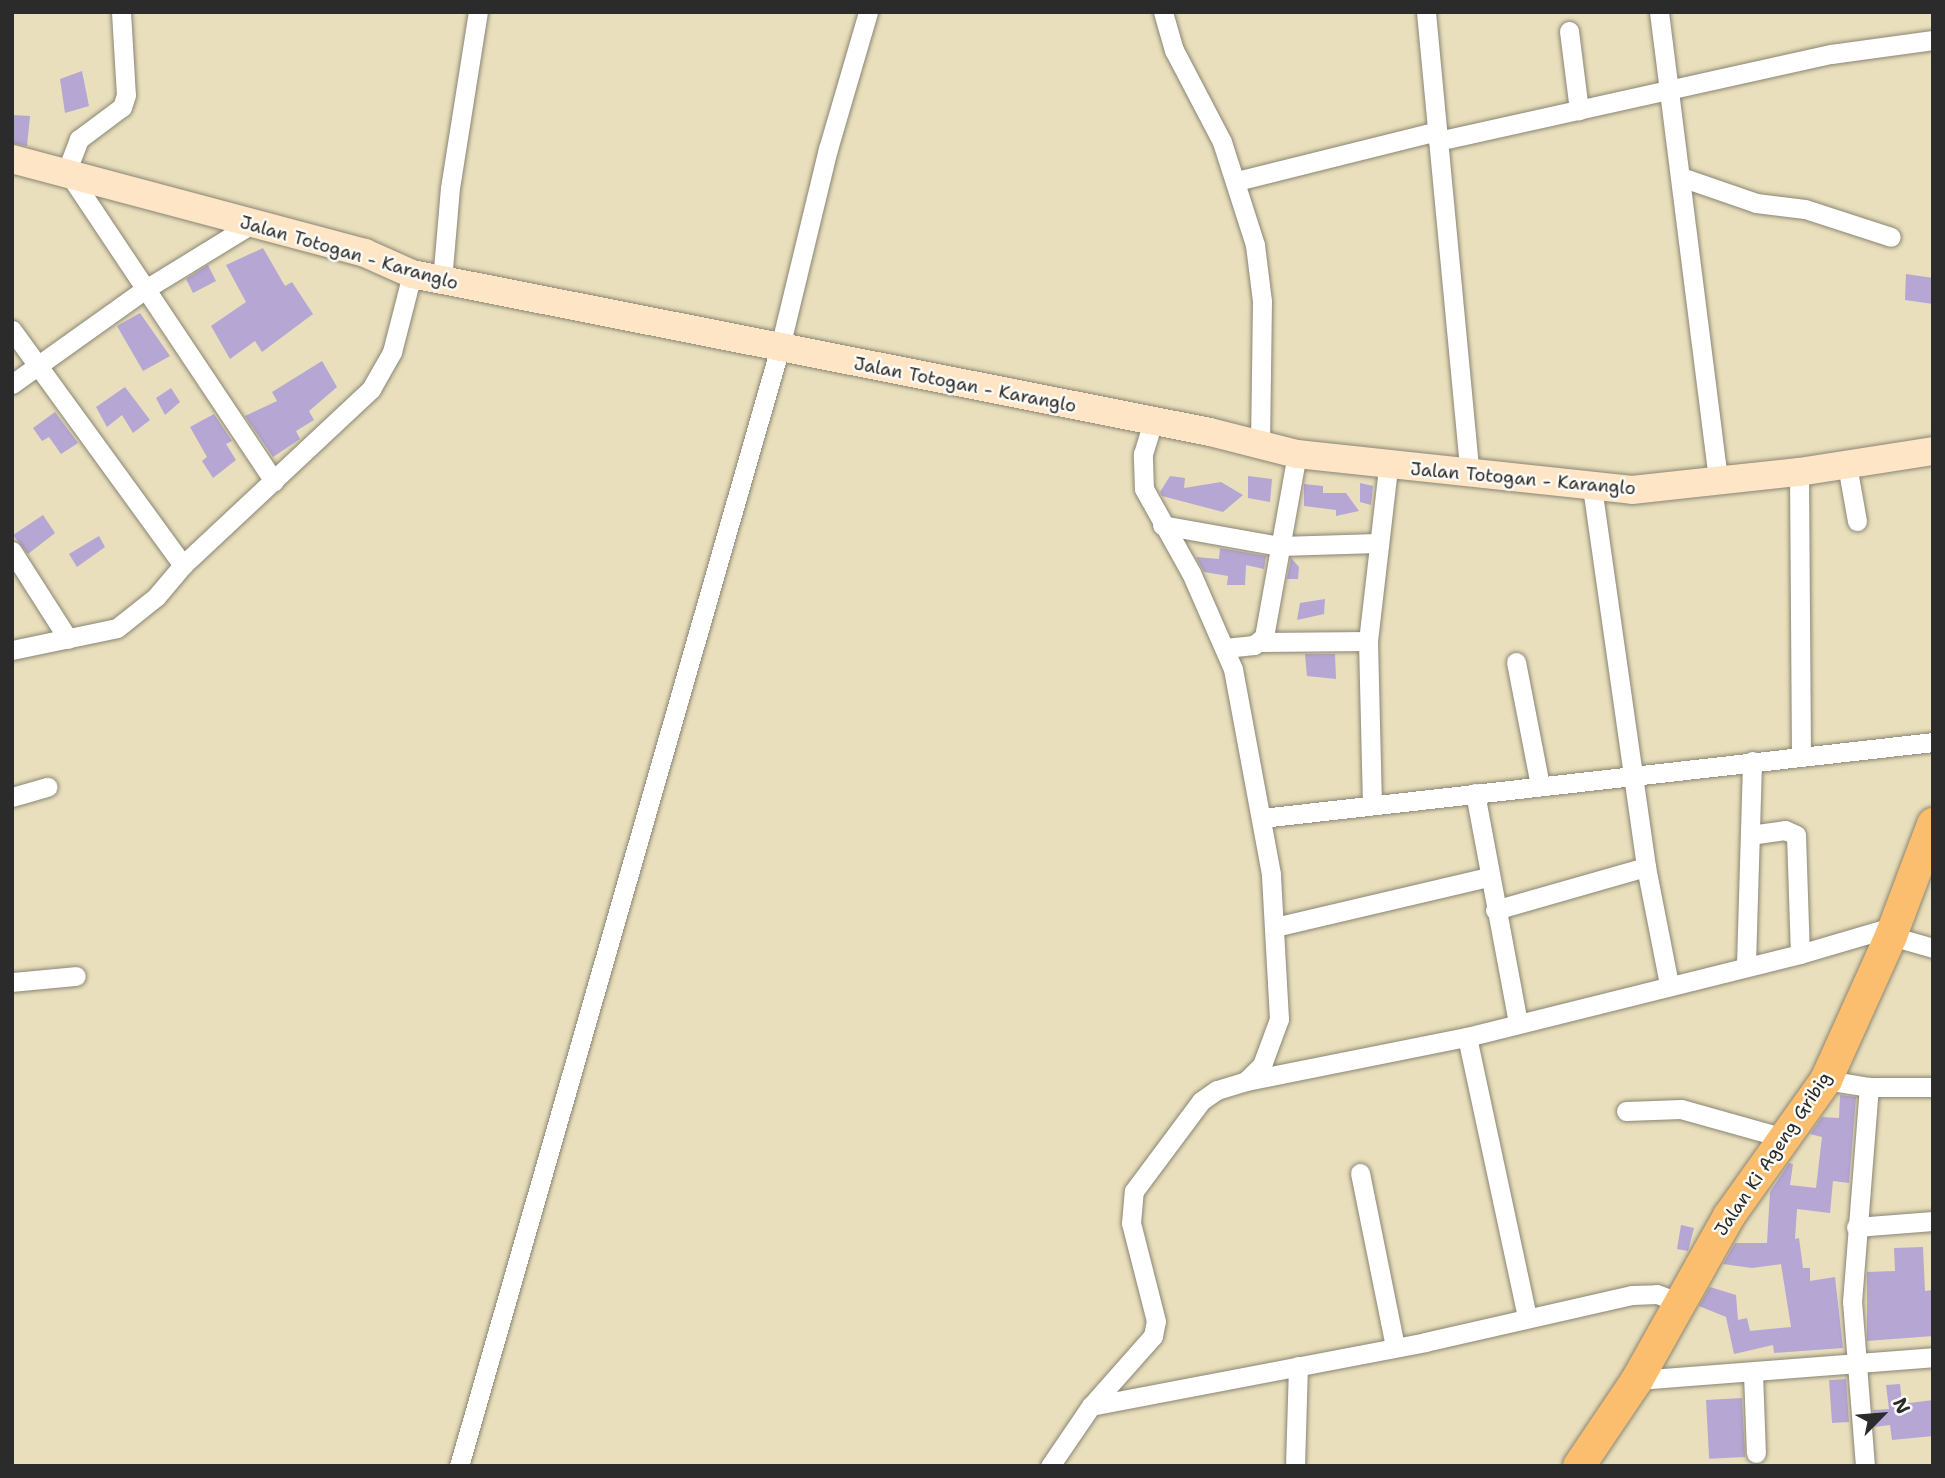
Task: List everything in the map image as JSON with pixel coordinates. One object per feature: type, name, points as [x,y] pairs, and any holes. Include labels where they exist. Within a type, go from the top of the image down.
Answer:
[{"type":"main road","name":"Jalan Totogan - Karanglo","points":[[12,159],[67,171],[250,225],[365,253],[428,278],[1153,421],[1297,454],[1388,467],[1632,490],[1799,472],[1933,451]]},
{"type":"main road","name":"Jalan Ki Ageng Gribig","points":[[1578,1466],[1637,1380],[1678,1302],[1729,1216],[1826,1080],[1928,854],[1933,824]]},
{"type":"street","points":[[121,12],[126,94],[122,107],[79,139],[67,171],[274,481]]},
{"type":"street","points":[[12,650],[68,639],[126,623],[183,565],[351,410],[384,370],[399,331],[428,278],[450,188],[478,12]]},
{"type":"street","points":[[459,1466],[779,346],[828,149],[868,12]]},
{"type":"street","points":[[1163,12],[1174,50],[1216,128],[1237,181],[1261,281],[1260,445]]},
{"type":"street","points":[[1426,12],[1470,475]]},
{"type":"street","points":[[1659,12],[1718,481]]},
{"type":"street","points":[[1569,31],[1579,110]]},
{"type":"street","points":[[1237,181],[1437,136],[1579,110],[1831,54],[1933,40]]},
{"type":"street","points":[[1681,177],[1756,203],[1805,209],[1891,237]]},
{"type":"street","points":[[12,384],[144,290],[250,225]]},
{"type":"street","points":[[12,330],[183,565]]},
{"type":"street","points":[[1153,421],[1142,477],[1225,648],[1262,818],[1275,927],[1279,1019],[1271,1048],[1246,1081]]},
{"type":"street","points":[[1261,642],[1297,454]]},
{"type":"street","points":[[1847,465],[1857,521]]},
{"type":"street","points":[[1372,804],[1368,641],[1377,542],[1388,467]]},
{"type":"street","points":[[1799,472],[1801,755]]},
{"type":"street","points":[[1592,487],[1636,774],[1646,867],[1669,984]]},
{"type":"street","points":[[1163,525],[1280,546],[1377,542]]},
{"type":"street","points":[[12,551],[68,639]]},
{"type":"street","points":[[1225,648],[1261,642],[1368,641]]},
{"type":"street","points":[[1516,662],[1540,785]]},
{"type":"street","points":[[1262,818],[1933,742]]},
{"type":"street","points":[[1746,965],[1752,761]]},
{"type":"street","points":[[12,797],[48,787]]},
{"type":"street","points":[[1475,793],[1518,1022]]},
{"type":"street","points":[[1750,835],[1785,830],[1796,835],[1800,954]]},
{"type":"street","points":[[1495,910],[1646,867]]},
{"type":"street","points":[[1275,927],[1489,877]]},
{"type":"street","points":[[1050,1466],[1091,1406],[1153,1336],[1156,1321],[1131,1223],[1134,1191],[1201,1101],[1246,1081],[1467,1037],[1669,984],[1893,931],[1933,948]]},
{"type":"street","points":[[12,982],[76,976]]},
{"type":"street","points":[[1467,1037],[1527,1317]]},
{"type":"street","points":[[1826,1080],[1869,1087],[1933,1087]]},
{"type":"street","points":[[1866,1466],[1853,1302],[1856,1227],[1869,1087]]},
{"type":"street","points":[[1626,1111],[1681,1109],[1784,1138]]},
{"type":"street","points":[[1360,1173],[1395,1347]]},
{"type":"street","points":[[1856,1227],[1933,1222]]},
{"type":"street","points":[[1091,1406],[1395,1347],[1632,1295],[1657,1294],[1678,1302]]},
{"type":"street","points":[[1637,1380],[1860,1366],[1933,1357]]},
{"type":"street","points":[[1295,1466],[1298,1366]]},
{"type":"street","points":[[1753,1373],[1756,1453]]},
{"type":"building","points":[[82,71],[89,106],[65,113],[60,79]]},
{"type":"building","points":[[12,115],[30,116],[27,146],[12,143]]},
{"type":"building","points":[[263,248],[285,286],[292,282],[313,314],[262,352],[255,341],[230,359],[211,326],[246,302],[226,265]]},
{"type":"building","points":[[208,265],[216,281],[193,293],[186,279]]},
{"type":"building","points":[[1906,274],[1933,278],[1933,304],[1905,300]]},
{"type":"building","points":[[140,313],[170,356],[143,371],[117,326]]},
{"type":"building","points":[[322,361],[337,387],[309,411],[314,420],[296,431],[300,439],[273,457],[245,416],[277,401],[272,392]]},
{"type":"building","points":[[125,387],[150,420],[133,433],[122,415],[107,427],[96,407]]},
{"type":"building","points":[[171,388],[180,402],[165,415],[156,398]]},
{"type":"building","points":[[55,412],[78,443],[61,454],[49,437],[42,441],[33,428]]},
{"type":"building","points":[[214,414],[232,441],[226,444],[236,460],[213,478],[202,461],[207,457],[190,427]]},
{"type":"building","points":[[1170,476],[1185,478],[1184,488],[1221,482],[1243,495],[1223,512],[1162,496],[1160,492]]},
{"type":"building","points":[[1248,476],[1272,479],[1270,502],[1248,498]]},
{"type":"building","points":[[1360,483],[1373,486],[1371,505],[1360,502]]},
{"type":"building","points":[[1304,484],[1323,486],[1323,493],[1346,493],[1359,511],[1336,516],[1336,510],[1304,506]]},
{"type":"building","points":[[43,515],[55,533],[28,554],[13,535]]},
{"type":"building","points":[[99,536],[105,547],[77,567],[69,554]]},
{"type":"building","points":[[1220,548],[1266,556],[1264,569],[1246,565],[1245,585],[1227,585],[1228,576],[1204,572],[1196,557],[1219,559]]},
{"type":"building","points":[[1291,558],[1299,567],[1298,579],[1287,579]]},
{"type":"building","points":[[1325,599],[1324,614],[1297,620],[1300,603]]},
{"type":"building","points":[[1305,654],[1335,654],[1336,679],[1307,676]]},
{"type":"building","points":[[1840,1095],[1856,1097],[1849,1183],[1833,1181],[1830,1213],[1797,1209],[1795,1239],[1799,1238],[1803,1268],[1810,1268],[1810,1281],[1835,1277],[1843,1348],[1774,1353],[1773,1345],[1734,1354],[1726,1317],[1699,1306],[1710,1287],[1736,1295],[1738,1320],[1747,1318],[1750,1331],[1791,1327],[1781,1264],[1752,1268],[1723,1264],[1735,1243],[1767,1243],[1770,1192],[1789,1163],[1793,1164],[1790,1185],[1816,1188],[1822,1137],[1810,1134],[1822,1117],[1839,1118]]},
{"type":"building","points":[[1681,1225],[1694,1228],[1688,1251],[1677,1249]]},
{"type":"building","points":[[1923,1247],[1925,1291],[1933,1290],[1933,1336],[1867,1341],[1867,1272],[1895,1271],[1894,1248]]},
{"type":"building","points":[[1846,1379],[1849,1422],[1832,1423],[1829,1380]]},
{"type":"building","points":[[1900,1384],[1902,1404],[1933,1400],[1933,1436],[1892,1440],[1890,1425],[1874,1427],[1873,1410],[1889,1409],[1886,1385]]},
{"type":"building","points":[[1742,1398],[1745,1457],[1709,1459],[1706,1400]]}]
